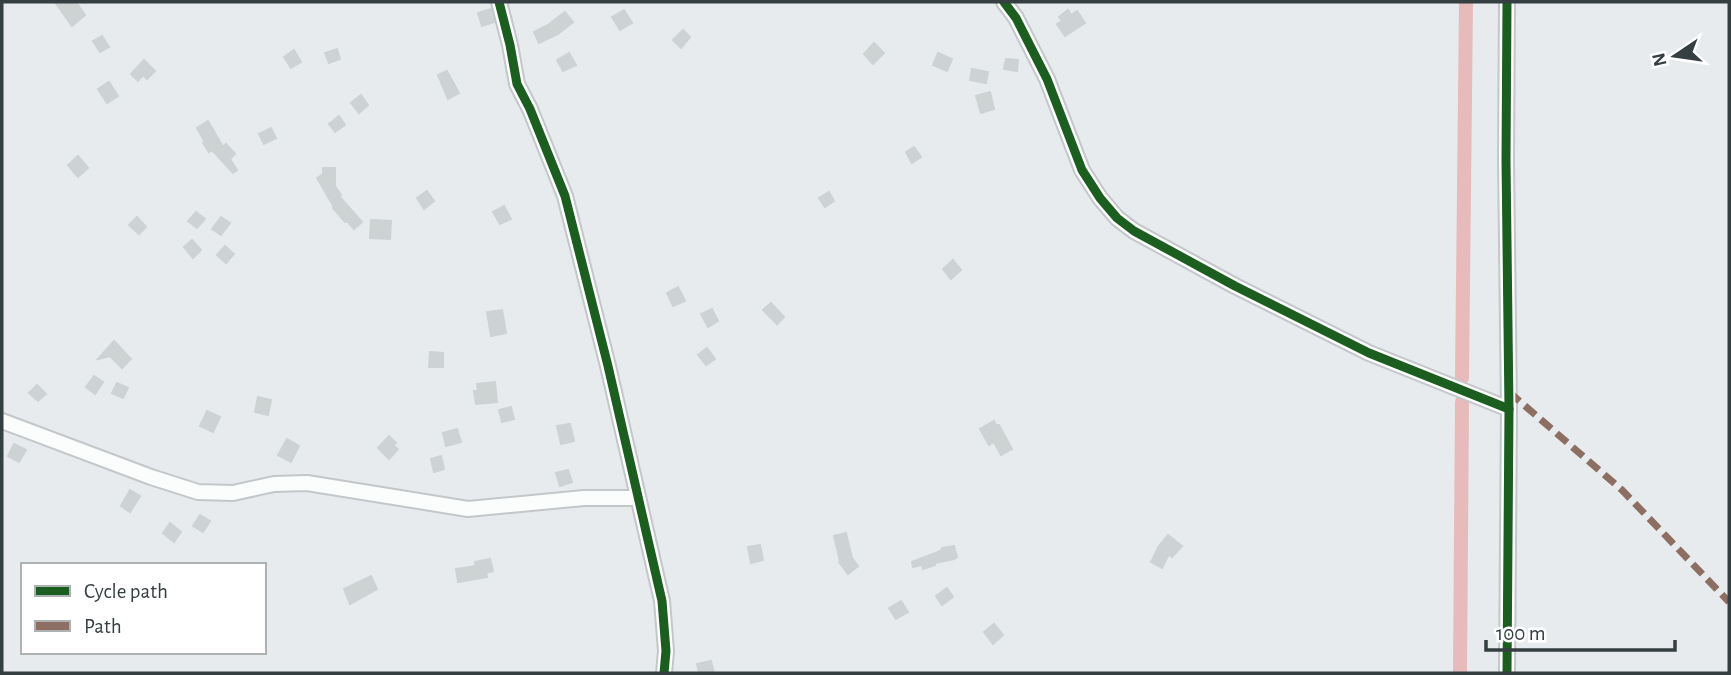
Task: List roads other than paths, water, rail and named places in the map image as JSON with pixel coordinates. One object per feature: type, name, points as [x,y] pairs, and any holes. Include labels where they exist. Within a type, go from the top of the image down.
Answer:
[{"type":"street","points":[[499,2],[517,84],[565,196],[608,366],[662,601],[666,652],[664,673]]},
{"type":"street","points":[[1004,2],[1016,18],[1047,79],[1082,170],[1117,218],[1134,231],[1235,286],[1357,347],[1509,409]]},
{"type":"street","points":[[1507,2],[1507,673]]},
{"type":"street","points":[[2,421],[198,492],[233,493],[274,484],[307,483],[468,509],[584,498],[638,498]]},
{"type":"waterway","points":[[1462,378],[1466,2]]},
{"type":"waterway","points":[[1460,673],[1462,402]]}]
